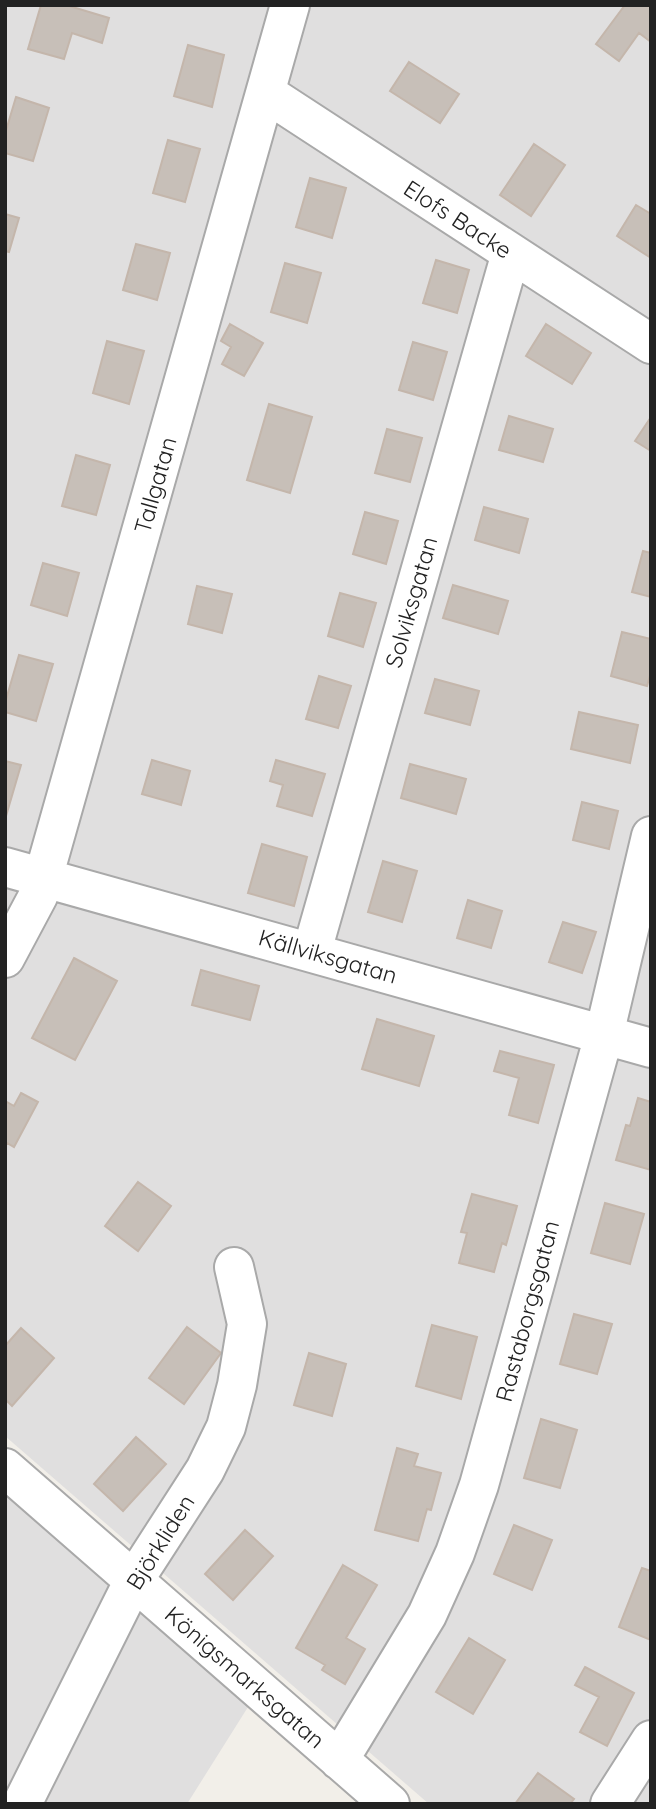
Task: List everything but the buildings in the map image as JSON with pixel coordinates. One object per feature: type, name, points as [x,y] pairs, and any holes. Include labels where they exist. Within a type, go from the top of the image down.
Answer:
[{"type":"street","name":"Tallgatan","points":[[5,958],[38,897],[290,5]]},
{"type":"street","name":"Elofs Backe","points":[[266,93],[651,344]]},
{"type":"street","name":"Solviksgatan","points":[[312,951],[511,253]]},
{"type":"street","name":"Rastaborgsgatan","points":[[339,1760],[427,1615],[455,1553],[479,1485],[604,1035],[651,836]]},
{"type":"street","name":"Källviksgatan","points":[[5,867],[651,1048]]},
{"type":"street","name":"Björkliden","points":[[22,1804],[134,1580],[205,1470],[226,1427],[237,1385],[247,1324],[234,1267]]},
{"type":"street","name":"Königsmarksgatan","points":[[5,1468],[390,1804]]},
{"type":"street","points":[[610,1804],[651,1740]]},
{"type":"shaded area","points":[[5,5],[651,5],[651,1804],[429,1804],[5,1436]]},
{"type":"shaded area","points":[[5,1495],[248,1707],[187,1804],[5,1804]]}]
